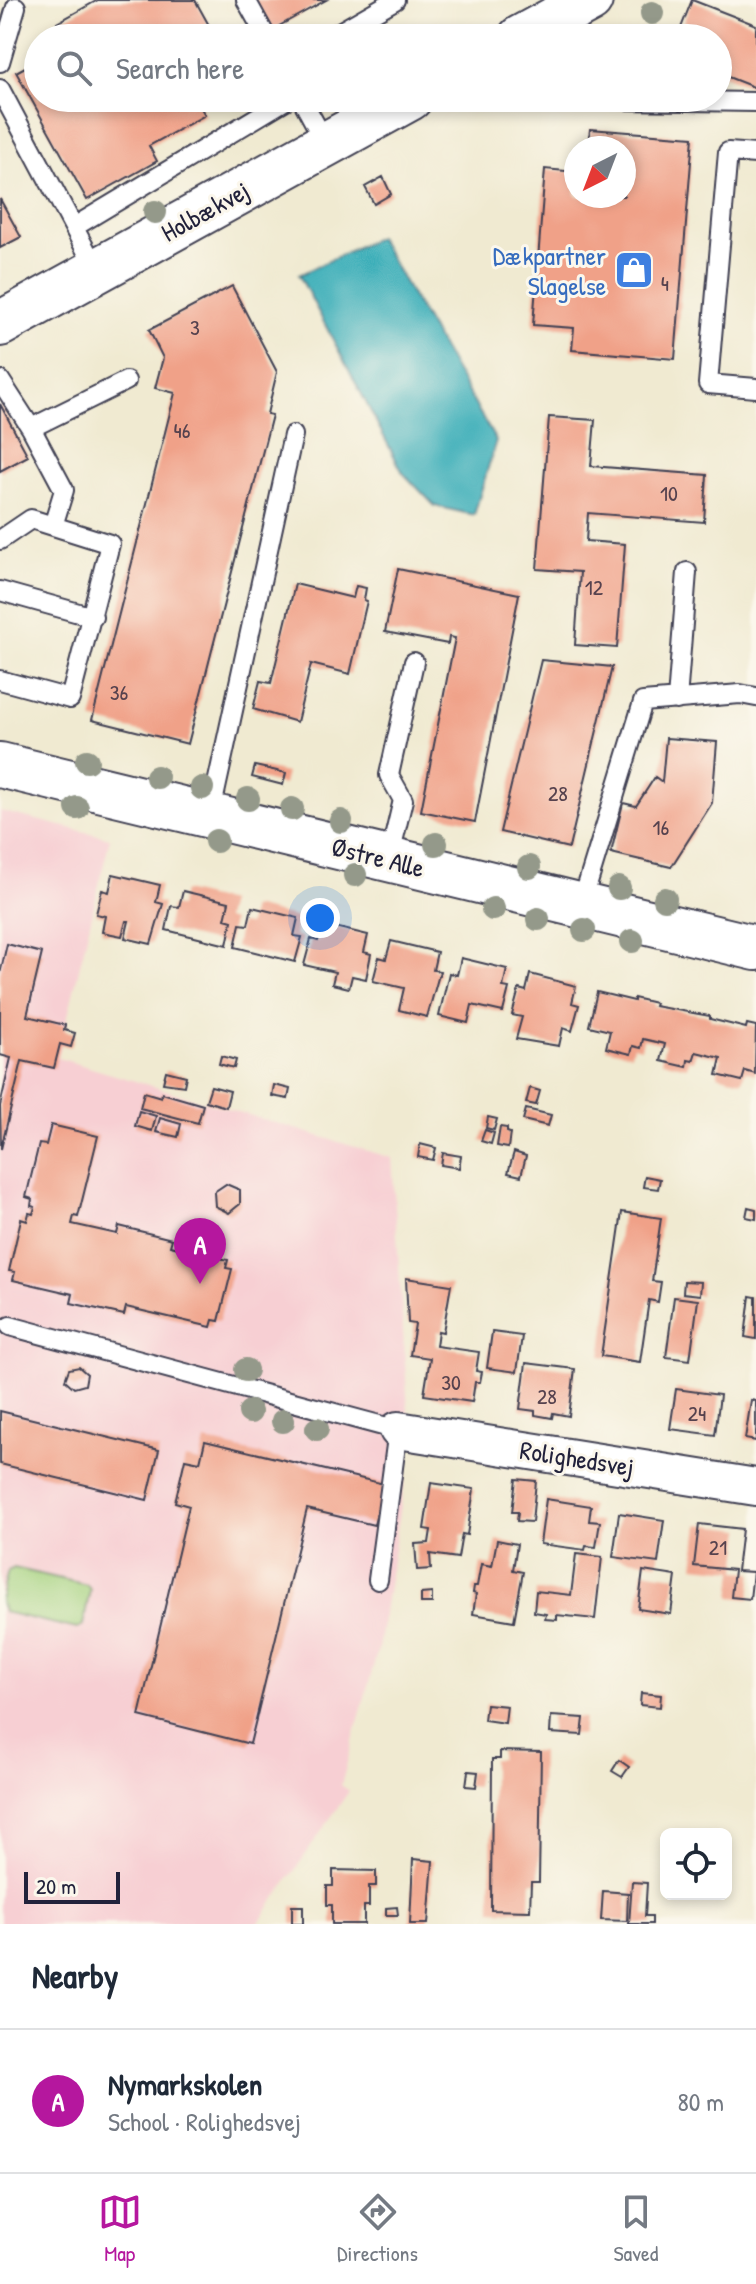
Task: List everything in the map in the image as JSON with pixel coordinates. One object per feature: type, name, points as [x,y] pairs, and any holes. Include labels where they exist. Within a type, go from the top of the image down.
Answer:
[{"type":"street","points":[[545,24],[585,1]]},
{"type":"street","name":"Holbækvej","points":[[0,324],[384,112]]},
{"type":"street","name":"Østre Alle","points":[[0,765],[756,948]]},
{"type":"street","name":"Rolighedsvej","points":[[398,1430],[756,1487]]},
{"type":"lane","points":[[246,0],[259,24]]},
{"type":"lane","points":[[353,24],[395,0]]},
{"type":"lane","points":[[0,62],[16,7]]},
{"type":"lane","points":[[0,89],[97,271]]},
{"type":"lane","points":[[732,102],[756,102]]},
{"type":"lane","points":[[74,227],[266,112]]},
{"type":"lane","points":[[309,112],[326,144]]},
{"type":"lane","points":[[756,154],[728,152],[708,384],[756,388]]},
{"type":"lane","points":[[0,380],[31,428],[64,490],[53,526]]},
{"type":"lane","points":[[31,428],[126,381]]},
{"type":"lane","points":[[210,816],[293,435]]},
{"type":"lane","points":[[0,540],[31,519],[110,544],[70,699],[0,680]]},
{"type":"lane","points":[[677,700],[687,572]]},
{"type":"lane","points":[[0,591],[93,617]]},
{"type":"lane","points":[[389,859],[403,800],[389,775],[414,662]]},
{"type":"lane","points":[[581,906],[643,702],[740,694],[756,697]]},
{"type":"lane","points":[[10,1326],[398,1430],[378,1580]]},
{"type":"shaded area","points":[[0,811],[110,838],[58,1058],[392,1158],[408,1410],[408,1461],[378,1649],[341,1785],[349,1791],[258,1924],[0,1924]]},
{"type":"green space","points":[[14,1568],[87,1585],[90,1590],[83,1625],[77,1629],[3,1612],[0,1601],[8,1571]]},
{"type":"water","points":[[378,237],[496,441],[474,515],[435,506],[403,473],[299,275]]},
{"type":"building","points":[[98,0],[195,0],[208,24],[58,24]]},
{"type":"building","points":[[253,0],[326,0],[283,24],[266,24]]},
{"type":"building","points":[[692,0],[756,25],[756,88],[732,79],[732,24],[683,24]]},
{"type":"building","points":[[24,68],[24,86],[16,72]]},
{"type":"building","points":[[38,112],[203,112],[205,115],[149,146],[157,161],[87,200]]},
{"type":"building","points":[[590,129],[693,137],[675,359],[572,350],[574,328],[533,325],[545,169],[564,171],[564,208],[636,208],[636,136],[589,136]]},
{"type":"building","points":[[383,177],[391,194],[374,204],[365,187]]},
{"type":"building","points":[[0,199],[21,237],[0,248]]},
{"type":"building","points":[[232,286],[277,372],[267,414],[272,415],[188,744],[92,720],[175,393],[155,388],[163,358],[149,330]]},
{"type":"building","points":[[0,404],[28,456],[0,471]]},
{"type":"building","points":[[549,417],[595,420],[591,466],[707,475],[704,522],[588,513],[586,541],[625,544],[617,648],[575,645],[580,572],[537,569]]},
{"type":"building","points":[[398,569],[519,594],[475,822],[421,811],[455,638],[449,637],[448,644],[385,632]]},
{"type":"building","points":[[295,584],[353,598],[356,586],[366,588],[364,600],[367,601],[350,674],[311,664],[297,722],[253,709],[260,681],[271,683]]},
{"type":"building","points":[[541,660],[612,667],[569,848],[500,832]]},
{"type":"building","points":[[666,738],[717,742],[712,803],[671,867],[611,853],[623,803],[636,806],[655,777],[662,782]]},
{"type":"building","points":[[255,766],[286,773],[283,785],[252,777]]},
{"type":"building","points":[[113,874],[160,885],[156,902],[163,904],[151,944],[125,938],[129,921],[126,921],[122,936],[102,932],[105,916],[96,914],[102,890],[109,892]]},
{"type":"building","points":[[183,891],[229,902],[225,919],[232,921],[227,945],[166,930],[171,906],[179,907]]},
{"type":"building","points":[[252,907],[298,918],[294,936],[302,937],[295,962],[235,947],[240,924],[248,925]]},
{"type":"building","points":[[322,924],[368,935],[364,952],[371,954],[366,979],[352,976],[349,988],[332,984],[335,972],[304,965],[311,939],[318,941]]},
{"type":"building","points":[[391,941],[437,952],[433,970],[440,971],[427,1017],[399,1010],[404,988],[373,981],[379,957],[386,959]]},
{"type":"building","points":[[7,944],[42,953],[27,1016],[65,1025],[64,1030],[75,1033],[71,1047],[60,1044],[54,1068],[22,1061],[1,1149],[0,1106],[11,1058],[0,1055],[0,974]]},
{"type":"building","points":[[461,958],[507,969],[503,987],[509,988],[503,1012],[472,1005],[468,1023],[439,1016],[449,973],[457,975]]},
{"type":"building","points":[[530,974],[576,986],[572,1003],[579,1005],[572,1031],[563,1028],[559,1046],[516,1039],[522,1017],[512,1015],[519,989],[526,991]]},
{"type":"building","points":[[597,992],[710,1016],[710,1019],[746,1028],[747,1024],[756,1026],[755,1074],[745,1071],[742,1081],[717,1075],[721,1058],[696,1052],[693,1061],[688,1060],[687,1067],[661,1061],[665,1044],[643,1039],[641,1048],[633,1046],[631,1054],[606,1048],[610,1031],[589,1026]]},
{"type":"building","points":[[221,1056],[236,1060],[234,1068],[219,1064]]},
{"type":"building","points":[[166,1071],[186,1076],[184,1086],[163,1083]]},
{"type":"building","points":[[274,1085],[290,1089],[288,1099],[272,1096]]},
{"type":"building","points":[[211,1086],[230,1091],[226,1107],[206,1101]]},
{"type":"building","points":[[530,1088],[540,1091],[536,1105],[526,1103]]},
{"type":"building","points":[[144,1092],[161,1097],[162,1093],[203,1105],[198,1123],[140,1108]]},
{"type":"building","points":[[526,1109],[551,1115],[548,1126],[523,1120]]},
{"type":"building","points":[[139,1111],[156,1116],[152,1131],[135,1126]]},
{"type":"building","points":[[488,1117],[497,1119],[494,1130],[486,1128]]},
{"type":"building","points":[[160,1118],[181,1124],[178,1137],[156,1132]]},
{"type":"building","points":[[51,1125],[98,1136],[78,1217],[74,1216],[72,1224],[117,1234],[119,1226],[172,1239],[170,1246],[228,1260],[226,1268],[232,1269],[219,1321],[213,1320],[211,1327],[126,1307],[124,1315],[71,1303],[73,1294],[13,1280],[15,1272],[9,1271],[21,1219],[27,1221],[35,1207],[31,1206],[32,1199],[26,1197],[39,1144],[46,1145]]},
{"type":"building","points":[[500,1127],[507,1128],[510,1133],[508,1148],[497,1146]]},
{"type":"building","points":[[485,1130],[494,1133],[491,1144],[481,1141]]},
{"type":"building","points":[[420,1144],[436,1148],[433,1160],[418,1157]]},
{"type":"building","points":[[514,1152],[526,1156],[521,1176],[508,1173]]},
{"type":"building","points":[[443,1153],[461,1156],[459,1168],[441,1165]]},
{"type":"building","points":[[645,1176],[660,1179],[658,1189],[643,1187]]},
{"type":"building","points":[[226,1184],[240,1190],[240,1204],[229,1213],[215,1206],[214,1192]]},
{"type":"building","points":[[748,1207],[756,1209],[756,1219],[746,1217]]},
{"type":"building","points":[[622,1212],[661,1218],[652,1281],[661,1282],[658,1302],[649,1300],[640,1362],[601,1356]]},
{"type":"building","points":[[406,1278],[451,1285],[443,1332],[438,1331],[436,1346],[479,1352],[476,1371],[482,1372],[480,1382],[475,1382],[472,1402],[424,1395],[430,1358],[410,1355],[415,1324],[408,1323]]},
{"type":"building","points":[[684,1281],[701,1282],[700,1295],[683,1293]]},
{"type":"building","points":[[750,1296],[756,1297],[756,1339],[745,1337]]},
{"type":"building","points":[[674,1297],[698,1300],[690,1360],[666,1357]]},
{"type":"building","points":[[492,1332],[522,1336],[517,1372],[487,1368]]},
{"type":"building","points":[[526,1363],[575,1369],[569,1416],[553,1413],[552,1418],[520,1409]]},
{"type":"building","points":[[79,1367],[87,1374],[85,1385],[74,1388],[65,1380],[69,1369]]},
{"type":"building","points":[[676,1389],[720,1395],[715,1435],[670,1429]]},
{"type":"building","points":[[751,1400],[756,1401],[756,1441],[745,1439]]},
{"type":"building","points":[[0,1411],[159,1450],[147,1500],[0,1464]]},
{"type":"building","points":[[205,1441],[384,1484],[374,1525],[307,1509],[250,1744],[139,1716],[189,1506],[175,1502],[185,1459],[200,1462]]},
{"type":"building","points":[[516,1479],[536,1481],[532,1522],[517,1521],[518,1512],[512,1512]]},
{"type":"building","points":[[431,1483],[474,1489],[467,1535],[462,1534],[458,1558],[430,1554],[431,1569],[417,1570],[415,1544],[429,1543],[431,1530],[424,1529]]},
{"type":"building","points":[[546,1499],[591,1506],[589,1521],[600,1522],[596,1547],[586,1546],[585,1550],[540,1544]]},
{"type":"building","points":[[619,1513],[664,1520],[658,1563],[613,1557]]},
{"type":"building","points":[[699,1524],[742,1529],[737,1571],[753,1572],[750,1599],[731,1597],[734,1570],[694,1566]]},
{"type":"building","points":[[497,1540],[517,1544],[513,1570],[523,1572],[514,1621],[473,1614],[474,1586],[477,1586],[481,1564],[492,1566]]},
{"type":"building","points":[[576,1554],[602,1557],[595,1619],[557,1615],[557,1620],[545,1619],[546,1614],[534,1612],[536,1591],[571,1595]]},
{"type":"building","points":[[643,1571],[676,1576],[671,1614],[638,1609]]},
{"type":"building","points":[[432,1593],[432,1603],[421,1603],[421,1594]]},
{"type":"building","points":[[641,1693],[661,1695],[660,1707],[640,1705]]},
{"type":"building","points":[[486,1704],[507,1706],[505,1723],[484,1720]]},
{"type":"building","points":[[551,1716],[584,1718],[582,1735],[550,1733]]},
{"type":"building","points":[[500,1751],[541,1752],[539,1882],[531,1882],[530,1911],[491,1910],[492,1759],[500,1759]]},
{"type":"building","points":[[619,1760],[629,1767],[622,1777],[612,1771]]},
{"type":"building","points":[[468,1771],[478,1772],[476,1787],[466,1786]]},
{"type":"building","points":[[413,1859],[433,1861],[428,1924],[410,1924]]},
{"type":"building","points":[[333,1870],[376,1871],[376,1886],[369,1886],[369,1906],[364,1906],[364,1924],[332,1924],[332,1905],[327,1905],[327,1886],[333,1886]]},
{"type":"building","points":[[632,1882],[647,1883],[645,1916],[652,1916],[652,1924],[629,1924]]},
{"type":"building","points":[[603,1891],[628,1893],[627,1921],[601,1920]]},
{"type":"building","points":[[292,1906],[303,1906],[303,1924],[292,1924]]},
{"type":"building","points":[[397,1907],[398,1915],[386,1915],[386,1908]]},
{"type":"place","name":"Dækpartner Slagelse","points":[[634,270]]},
{"type":"place","name":"Nymarkskolen","points":[[200,1284]]}]
